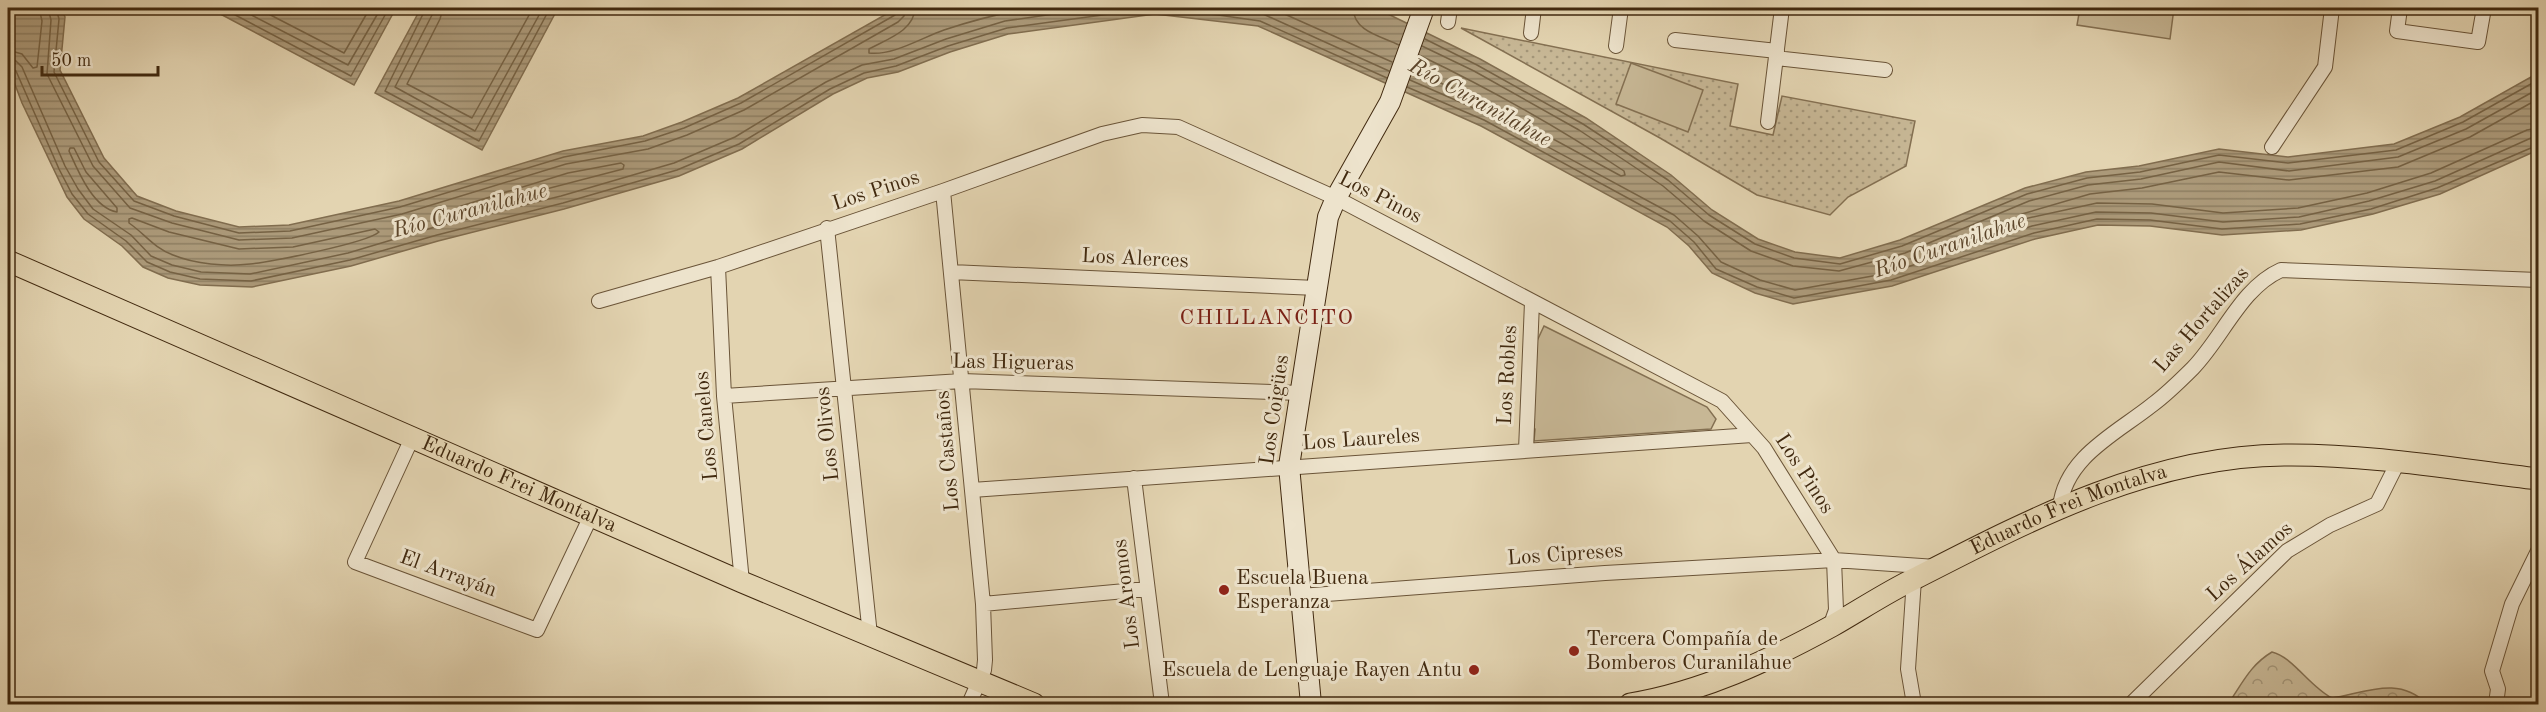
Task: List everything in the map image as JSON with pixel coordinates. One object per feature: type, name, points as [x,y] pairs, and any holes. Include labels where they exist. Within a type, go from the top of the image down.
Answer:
[{"type":"main road","name":"Eduardo Frei Montalva","points":[[8,261],[742,582],[1034,705]]},
{"type":"main road","name":"Eduardo Frei Montalva","points":[[1630,705],[1670,696],[1727,678],[1830,627],[1914,579],[2060,507],[2155,474],[2238,459],[2292,455],[2398,462],[2538,479]]},
{"type":"street","name":"Los Coigües","points":[[1311,705],[1289,466],[1317,288],[1329,217],[1336,198],[1390,102],[1424,8]]},
{"type":"street","points":[[1531,33],[1534,8]]},
{"type":"street","points":[[1616,46],[1621,8]]},
{"type":"street","points":[[1768,122],[1782,8]]},
{"type":"street","points":[[2272,147],[2325,67],[2332,8]]},
{"type":"street","points":[[2400,8],[2397,31],[2478,42],[2484,8]]},
{"type":"street","points":[[1675,40],[1885,70]]},
{"type":"street","name":"Los Pinos","points":[[599,301],[718,267],[827,228],[943,191],[1102,134],[1142,125],[1178,127],[1336,198],[1722,401],[1764,448],[1834,560]]},
{"type":"street","name":"Los Castaños","points":[[943,191],[972,490],[985,660],[984,669],[969,705]]},
{"type":"street","name":"Los Olivos","points":[[827,228],[870,635]]},
{"type":"street","name":"Los Canelos","points":[[718,267],[724,396],[742,582]]},
{"type":"street","name":"Las Hortalizas","points":[[2060,507],[2061,495],[2072,476],[2097,444],[2153,405],[2175,386],[2195,366],[2251,293],[2268,276],[2281,270],[2538,280]]},
{"type":"street","name":"Los Alerces","points":[[951,272],[1317,288]]},
{"type":"street","name":"Los Robles","points":[[1526,450],[1532,302]]},
{"type":"street","name":"Las Higueras","points":[[724,396],[962,381],[1301,393]]},
{"type":"street","name":"Los Laureles","points":[[972,490],[1752,435]]},
{"type":"street","name":"El Arrayán","points":[[412,438],[354,562],[537,630],[591,516]]},
{"type":"street","name":"Los Álamos","points":[[2131,705],[2288,551],[2330,525],[2377,504],[2398,462]]},
{"type":"street","name":"Los Aromos","points":[[1134,478],[1162,705]]},
{"type":"street","points":[[2496,705],[2498,689],[2492,671],[2512,604],[2538,551]]},
{"type":"street","points":[[1830,627],[1836,610],[1834,560],[1938,567]]},
{"type":"street","name":"Los Cipreses","points":[[1300,596],[1605,573],[1834,560]]},
{"type":"street","points":[[1914,579],[1908,669],[1914,705]]},
{"type":"street","points":[[982,604],[1147,589]]},
{"type":"green space","points":[[2080,8],[2174,8],[2170,39],[2077,25]]},
{"type":"green space","points":[[1461,28],[1738,84],[1730,126],[1773,135],[1782,96],[1915,121],[1906,166],[1848,197],[1830,215],[1757,195],[1660,138]]},
{"type":"green space","points":[[1631,63],[1703,90],[1688,132],[1616,104]]},
{"type":"green space","points":[[1544,326],[1707,407],[1716,419],[1711,429],[1534,441],[1535,429],[1531,428],[1537,341]]},
{"type":"green space","points":[[2272,652],[2287,660],[2316,687],[2332,698],[2382,688],[2394,688],[2416,695],[2427,704],[2228,704],[2252,669]]},
{"type":"water","name":"Río Curanilahue","points":[[8,8],[61,8],[65,17],[60,70],[104,158],[137,196],[176,211],[239,227],[289,225],[399,201],[563,151],[643,136],[738,98],[897,8],[1368,8],[1388,14],[1480,59],[1586,118],[1671,175],[1712,210],[1758,239],[1795,252],[1840,258],[1900,240],[2025,188],[2086,172],[2139,166],[2219,149],[2288,157],[2394,144],[2460,117],[2538,73],[2538,150],[2440,194],[2373,214],[2301,230],[2222,235],[2150,226],[2098,225],[2035,239],[1892,286],[1793,304],[1755,293],[1712,273],[1689,246],[1667,227],[1481,126],[1258,26],[1155,14],[1008,34],[950,52],[898,72],[867,78],[833,94],[742,149],[679,176],[564,209],[351,266],[252,287],[200,285],[168,278],[143,267],[122,246],[84,219],[67,197],[22,103],[8,66]]},
{"type":"water","points":[[209,8],[396,8],[354,85]]},
{"type":"water","points":[[421,8],[551,8],[557,10],[482,150],[375,93]]},
{"type":"place","name":"Escuela Buena Esperanza","points":[[1224,590]]},
{"type":"place","name":"Tercera Compañía de Bomberos Curanilahue","points":[[1574,651]]},
{"type":"place","name":"Escuela de Lenguaje Rayen Antu","points":[[1474,670]]},
{"type":"district","name":"CHILLANCITO","points":[[1267,318]]}]
